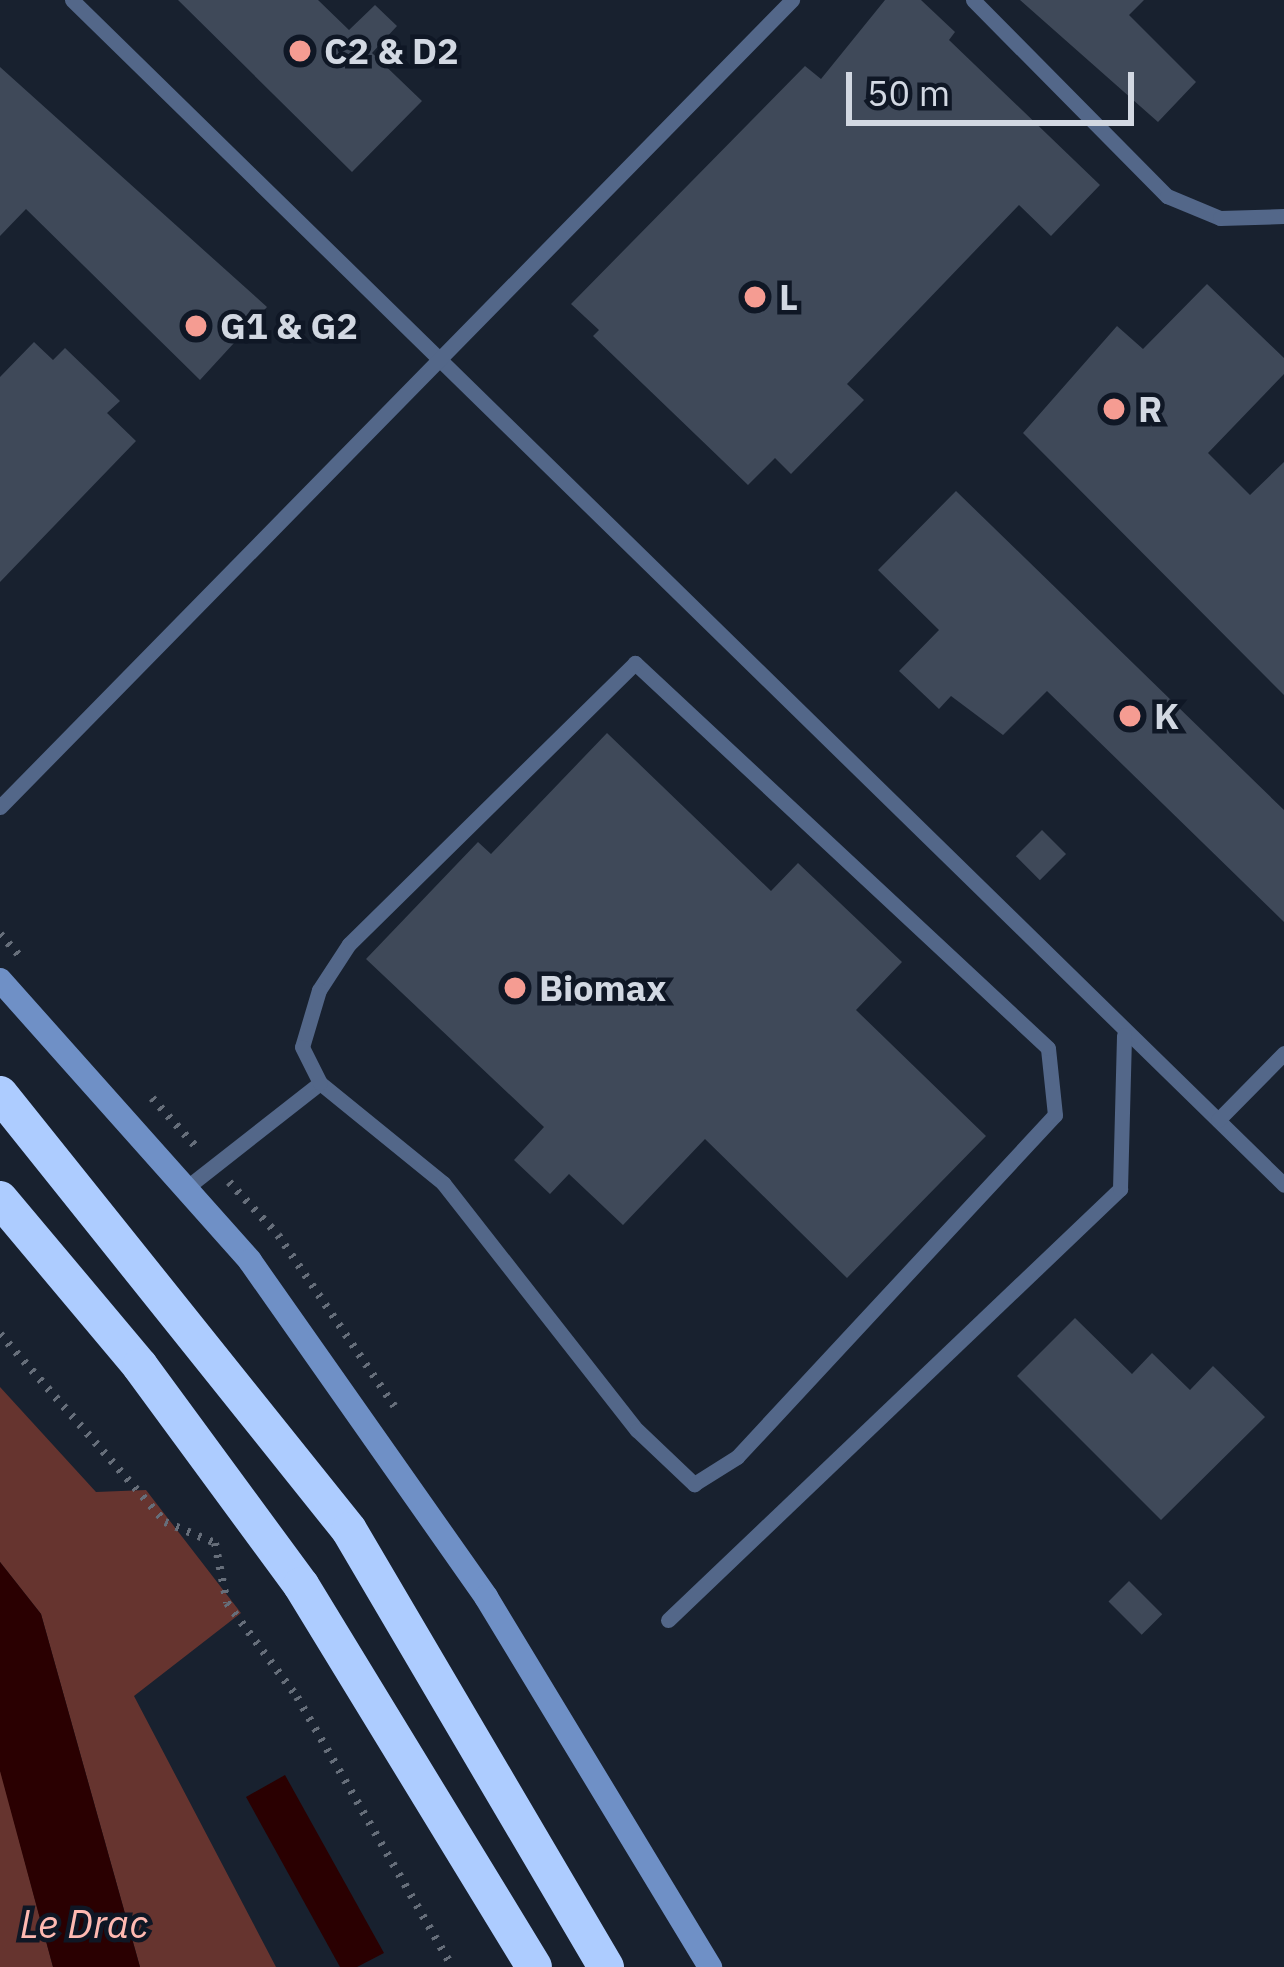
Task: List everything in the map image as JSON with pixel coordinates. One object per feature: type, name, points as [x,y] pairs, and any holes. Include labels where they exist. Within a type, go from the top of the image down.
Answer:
[{"type":"highway","points":[[0,1094],[349,1530],[606,1967]]},
{"type":"highway","points":[[0,1199],[204,1448],[326,1622],[534,1967]]},
{"type":"street","points":[[0,980],[250,1261],[485,1597],[710,1967]]},
{"type":"lane","points":[[72,0],[1124,1035],[1284,1185]]},
{"type":"lane","points":[[0,807],[792,0]]},
{"type":"lane","points":[[973,0],[1168,196],[1220,218],[1284,215]]},
{"type":"lane","points":[[635,663],[1048,1048],[1054,1115],[737,1457],[694,1484],[637,1430],[443,1183],[320,1083],[302,1047],[319,990],[349,944],[635,663]]},
{"type":"lane","points":[[668,1620],[1120,1190],[1124,1035]]},
{"type":"lane","points":[[1218,1120],[1284,1053]]},
{"type":"lane","points":[[186,1188],[320,1083]]},
{"type":"lane","points":[[0,1216],[50,1256]]},
{"type":"path","points":[[0,1334],[165,1522],[215,1544],[227,1603],[297,1697],[452,1967]]},
{"type":"shaded area","points":[[0,1387],[96,1492],[146,1490],[241,1613],[134,1696],[276,1967],[140,1967],[41,1614],[0,1562]]},
{"type":"shaded area","points":[[1,1772],[53,1967],[0,1967]]},
{"type":"water","name":"Le Drac","points":[[0,1562],[41,1614],[140,1967],[53,1967],[0,1771]]},
{"type":"water","points":[[285,1775],[384,1953],[357,1967],[340,1967],[246,1797]]},
{"type":"building","name":"C2 & D2","points":[[178,0],[318,0],[349,30],[375,5],[397,26],[372,53],[422,101],[352,172]]},
{"type":"building","points":[[885,0],[921,0],[955,32],[949,40],[1100,185],[1051,236],[1019,205],[847,384],[864,400],[791,474],[775,458],[748,485],[593,336],[599,330],[571,304],[805,66],[821,79]]},
{"type":"building","points":[[1020,0],[1144,0],[1129,15],[1196,82],[1158,122]]},
{"type":"building","points":[[0,67],[267,307],[200,380],[26,209],[0,236]]},
{"type":"building","points":[[1207,284],[1284,358],[1284,374],[1208,453],[1250,495],[1284,462],[1284,695],[1023,433],[1117,326],[1143,349]]},
{"type":"building","points":[[34,342],[53,360],[65,348],[120,401],[107,413],[136,441],[0,582],[0,377]]},
{"type":"building","name":"K","points":[[956,491],[1284,810],[1284,922],[1047,691],[1003,735],[951,696],[939,709],[899,671],[939,630],[878,570]]},
{"type":"building","name":"Biomax","points":[[607,733],[771,891],[798,863],[902,962],[856,1010],[986,1136],[847,1278],[705,1139],[623,1225],[569,1174],[550,1194],[514,1160],[544,1127],[366,959],[478,842],[491,854]]},
{"type":"building","points":[[1042,830],[1066,854],[1040,880],[1016,856]]},
{"type":"building","points":[[1075,1318],[1132,1374],[1152,1353],[1190,1390],[1213,1366],[1265,1417],[1161,1520],[1017,1376]]},
{"type":"building","points":[[1129,1581],[1162,1614],[1142,1635],[1108,1602]]},
{"type":"place","name":"C2 & D2","points":[[300,51]]},
{"type":"place","name":"L","points":[[755,297]]},
{"type":"place","name":"G1 & G2","points":[[196,326]]},
{"type":"place","name":"R","points":[[1114,409]]},
{"type":"place","name":"K","points":[[1130,716]]},
{"type":"place","name":"Biomax","points":[[515,988]]}]
